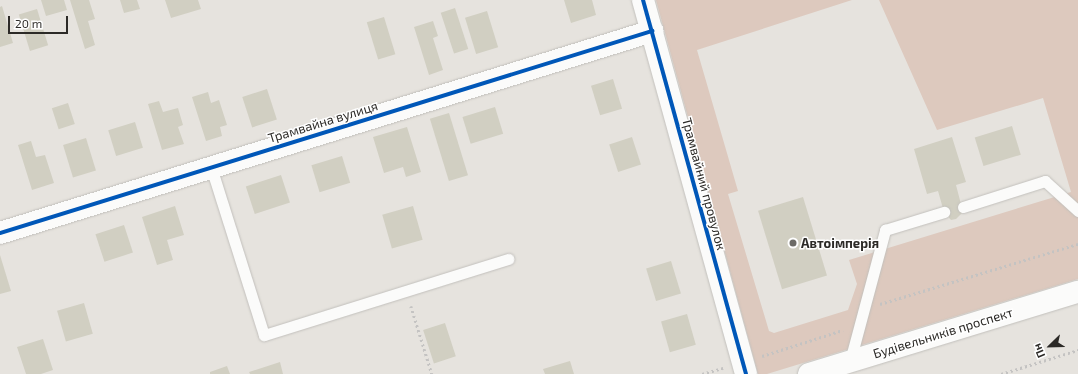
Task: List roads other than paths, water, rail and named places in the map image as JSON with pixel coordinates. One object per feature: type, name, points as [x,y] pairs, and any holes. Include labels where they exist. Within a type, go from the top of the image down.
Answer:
[{"type":"street","name":"Трамвайний провулок","points":[[643,0],[744,368]]},
{"type":"street","name":"Трамвайна вулиця","points":[[0,233],[652,31]]},
{"type":"street","name":"Будівельників проспект","points":[[809,374],[1078,292]]},
{"type":"lane","points":[[211,167],[264,335],[508,259]]},
{"type":"lane","points":[[963,207],[1045,181],[1078,211]]},
{"type":"lane","points":[[850,362],[885,230],[944,212]]},
{"type":"place","name":"Автоімперія","points":[[793,243]]}]
